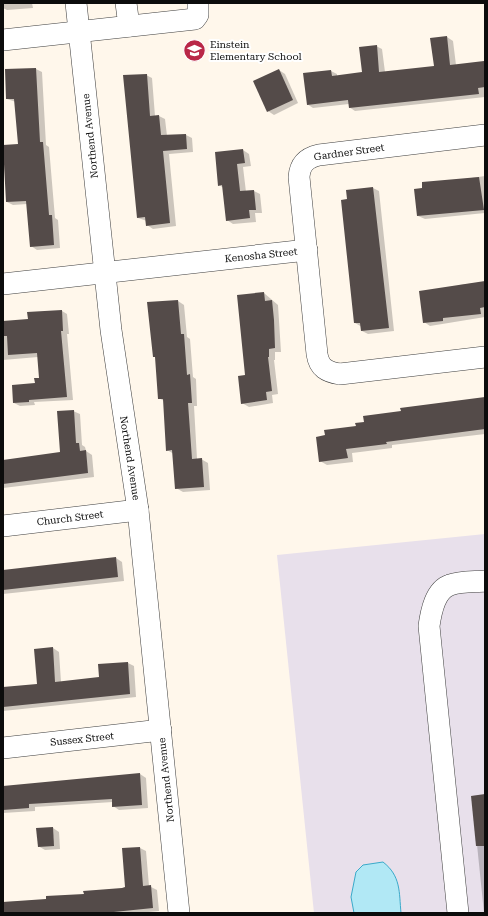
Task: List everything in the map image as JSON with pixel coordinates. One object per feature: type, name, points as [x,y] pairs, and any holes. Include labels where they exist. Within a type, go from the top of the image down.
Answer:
[{"type":"street","name":"Northend Avenue","points":[[76,3],[116,369],[138,510],[179,913]]},
{"type":"street","points":[[126,3],[129,26]]},
{"type":"street","points":[[3,40],[195,19],[198,15],[198,3]]},
{"type":"street","name":"Gardner Street","points":[[307,250],[299,177],[299,170],[306,160],[319,155],[485,135]]},
{"type":"street","name":"Kenosha Street","points":[[3,284],[307,250],[317,354],[319,363],[324,370],[340,374],[485,357]]},
{"type":"street","name":"Church Street","points":[[3,526],[138,510]]},
{"type":"street","points":[[458,913],[429,626],[432,608],[440,594],[449,585],[485,581]]},
{"type":"street","name":"Sussex Street","points":[[3,748],[161,730]]},
{"type":"shaded area","points":[[485,534],[485,913],[314,913],[277,555]]},
{"type":"water","points":[[383,862],[389,867],[396,879],[399,891],[401,913],[354,913],[351,897],[356,872],[363,865]]},
{"type":"building","points":[[447,36],[450,65],[484,61],[485,87],[478,88],[479,94],[349,108],[348,100],[307,105],[303,73],[331,70],[332,76],[362,72],[359,47],[377,45],[379,72],[434,66],[430,38]]},
{"type":"building","points":[[36,68],[40,142],[43,142],[49,215],[52,215],[54,245],[30,247],[26,201],[6,202],[3,145],[18,144],[14,99],[6,99],[5,69]]},
{"type":"building","points":[[279,69],[293,100],[267,112],[253,81]]},
{"type":"building","points":[[147,74],[150,116],[159,115],[161,135],[186,134],[187,149],[163,151],[170,223],[146,226],[145,217],[137,218],[123,75]]},
{"type":"building","points":[[243,149],[245,163],[237,164],[240,191],[254,190],[256,210],[249,210],[250,218],[226,221],[222,185],[218,186],[215,152]]},
{"type":"building","points":[[479,177],[484,210],[417,216],[414,189],[422,188],[422,182]]},
{"type":"building","points":[[373,187],[389,328],[361,331],[360,323],[354,323],[341,200],[347,199],[346,190]]},
{"type":"building","points":[[485,281],[485,307],[480,308],[481,314],[443,318],[443,321],[423,323],[419,291]]},
{"type":"building","points":[[264,292],[265,301],[272,300],[274,320],[275,348],[269,349],[268,357],[272,391],[266,392],[267,400],[241,404],[238,376],[245,375],[237,295]]},
{"type":"building","points":[[178,300],[181,334],[184,334],[187,375],[190,374],[192,403],[188,403],[192,459],[202,458],[204,487],[175,489],[172,450],[166,451],[163,399],[158,399],[155,357],[153,357],[147,302]]},
{"type":"building","points":[[62,310],[63,331],[61,331],[67,397],[29,400],[29,402],[13,403],[12,385],[35,383],[34,378],[39,378],[37,353],[8,355],[7,336],[3,336],[3,321],[28,319],[27,312]]},
{"type":"building","points":[[485,397],[485,429],[386,442],[387,444],[346,449],[348,458],[319,462],[316,437],[325,435],[324,430],[356,426],[355,423],[364,422],[363,416],[401,411],[400,408]]},
{"type":"building","points":[[74,410],[76,443],[79,443],[80,451],[86,450],[88,473],[3,484],[3,460],[60,452],[57,411]]},
{"type":"building","points":[[116,557],[118,577],[3,590],[3,570]]},
{"type":"building","points":[[53,647],[55,682],[99,677],[98,664],[128,662],[130,694],[3,707],[3,687],[37,684],[34,649]]},
{"type":"building","points":[[140,773],[142,805],[112,807],[112,799],[29,804],[29,808],[3,810],[3,786]]},
{"type":"building","points":[[485,794],[485,846],[476,846],[471,796]]},
{"type":"building","points":[[53,827],[54,846],[38,847],[36,828]]},
{"type":"building","points":[[140,847],[143,886],[151,885],[153,908],[104,913],[3,913],[3,902],[46,899],[46,896],[84,894],[83,891],[125,887],[122,848]]},
{"type":"place","name":"Einstein Elementary School","points":[[195,50]]}]
